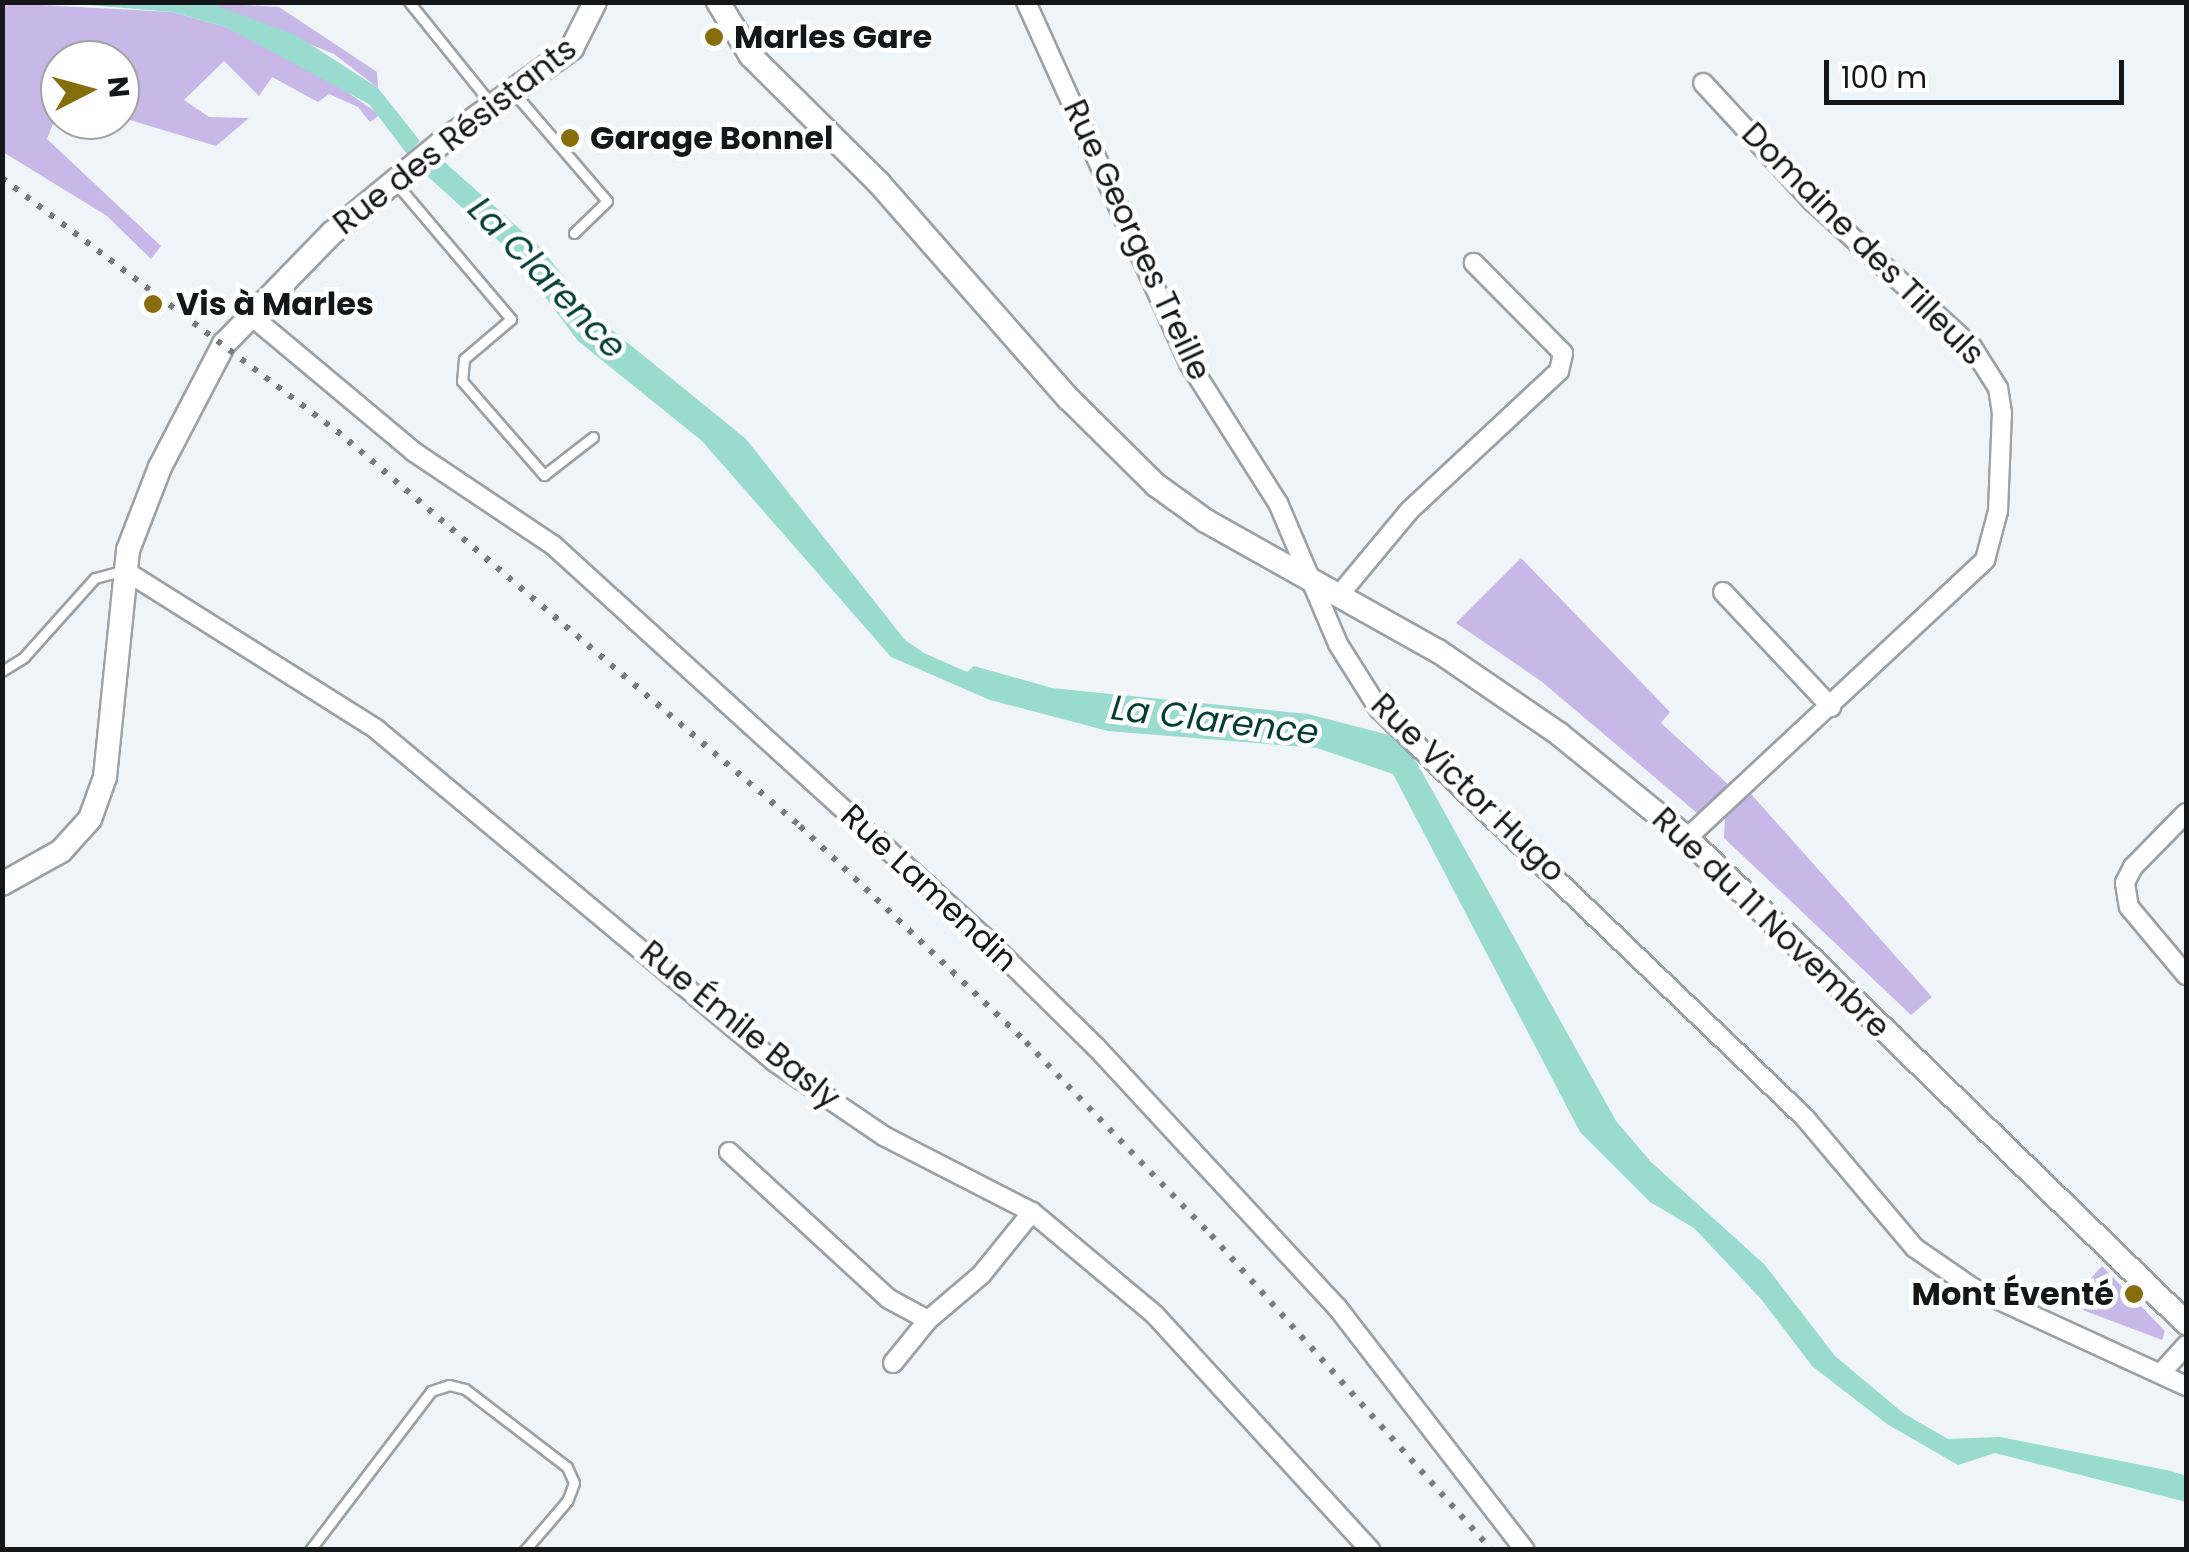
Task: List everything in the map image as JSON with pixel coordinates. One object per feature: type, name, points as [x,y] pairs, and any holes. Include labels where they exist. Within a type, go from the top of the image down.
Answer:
[{"type":"main road","points":[[718,2],[751,56],[878,182],[1068,398],[1156,485],[1311,578]]},
{"type":"main road","name":"Rue des Résistants","points":[[2,884],[61,851],[90,819],[105,777],[124,570],[136,528],[196,394],[249,314],[440,143],[572,48],[589,7]]},
{"type":"main road","name":"Rue du 11 Novembre","points":[[1311,578],[1559,734],[1688,838],[2186,1323]]},
{"type":"street","name":"Rue Georges Treille","points":[[1026,2],[1189,363],[1260,471],[1311,578]]},
{"type":"street","name":"Domaine des Tilleuls","points":[[1688,838],[1985,560],[1998,511],[1998,388],[1972,347],[1813,202],[1704,83]]},
{"type":"street","points":[[1340,594],[1410,510],[1560,371],[1563,353],[1474,264]]},
{"type":"street","name":"Rue Lamendin","points":[[249,314],[414,452],[553,545],[736,705],[1000,952],[1337,1308],[1525,1550]]},
{"type":"street","name":"Rue Émile Basly","points":[[124,570],[376,728],[774,1062],[884,1136],[1032,1212],[1155,1315],[1370,1550]]},
{"type":"street","name":"Rue Victor Hugo","points":[[1311,578],[1338,644],[1380,709],[1805,1118],[1915,1248],[1973,1288],[2186,1386]]},
{"type":"street","points":[[1723,592],[1831,708]]},
{"type":"street","points":[[2186,812],[2133,867],[2125,884],[2128,907],[2186,975]]},
{"type":"street","points":[[729,1152],[889,1299],[928,1320]]},
{"type":"street","points":[[893,1363],[928,1320],[981,1274],[1032,1212]]},
{"type":"street","points":[[2162,1372],[2186,1345]]},
{"type":"lane","points":[[409,2],[492,106]]},
{"type":"lane","points":[[513,91],[607,200],[574,233]]},
{"type":"lane","points":[[394,182],[512,319],[464,359],[462,381],[544,475],[593,437]]},
{"type":"lane","points":[[2,671],[24,658],[95,578],[124,570]]},
{"type":"lane","points":[[310,1550],[431,1391],[449,1385],[466,1389],[567,1467],[574,1483],[566,1501],[525,1550]]},
{"type":"shaded area","points":[[2,3],[172,12],[226,27],[316,70],[380,115],[370,122],[358,107],[329,94],[318,102],[272,77],[259,96],[224,61],[184,100],[209,117],[249,118],[216,146],[140,123],[140,40],[40,40],[40,140],[48,140],[161,246],[151,259],[107,216],[3,152]]},
{"type":"shaded area","points":[[209,3],[279,7],[377,72],[378,88],[334,54]]},
{"type":"shaded area","points":[[1521,558],[1670,712],[1661,723],[1730,786],[1697,813],[1541,681],[1456,623]]},
{"type":"shaded area","points":[[1751,794],[1932,997],[1911,1015],[1724,838],[1725,816]]},
{"type":"shaded area","points":[[2102,1266],[2165,1331],[2162,1340],[2067,1304]]},
{"type":"water","points":[[65,3],[209,3],[296,35],[378,88],[420,141],[407,154],[369,104],[226,27],[172,12]]},
{"type":"water","name":"La Clarence","points":[[441,159],[540,247],[596,317],[746,439],[905,640],[924,653],[967,672],[974,666],[1052,688],[1308,714],[1393,736],[1412,754],[1616,1121],[1651,1162],[1765,1265],[1835,1356],[1903,1413],[1948,1439],[2000,1437],[2171,1471],[2186,1476],[2186,1502],[1995,1453],[1958,1465],[1887,1424],[1812,1366],[1761,1299],[1694,1228],[1650,1202],[1580,1132],[1393,774],[1317,748],[1108,731],[990,700],[891,657],[702,441],[578,341],[514,255],[424,173]]},
{"type":"railway","points":[[2,178],[337,431],[800,826],[1026,1042],[1211,1235],[1492,1550]]},
{"type":"place","name":"Marles Gare","points":[[714,37]]},
{"type":"place","name":"Garage Bonnel","points":[[570,138]]},
{"type":"place","name":"Vis à Marles","points":[[153,304]]},
{"type":"place","name":"Mont Éventé","points":[[2134,1294]]}]
